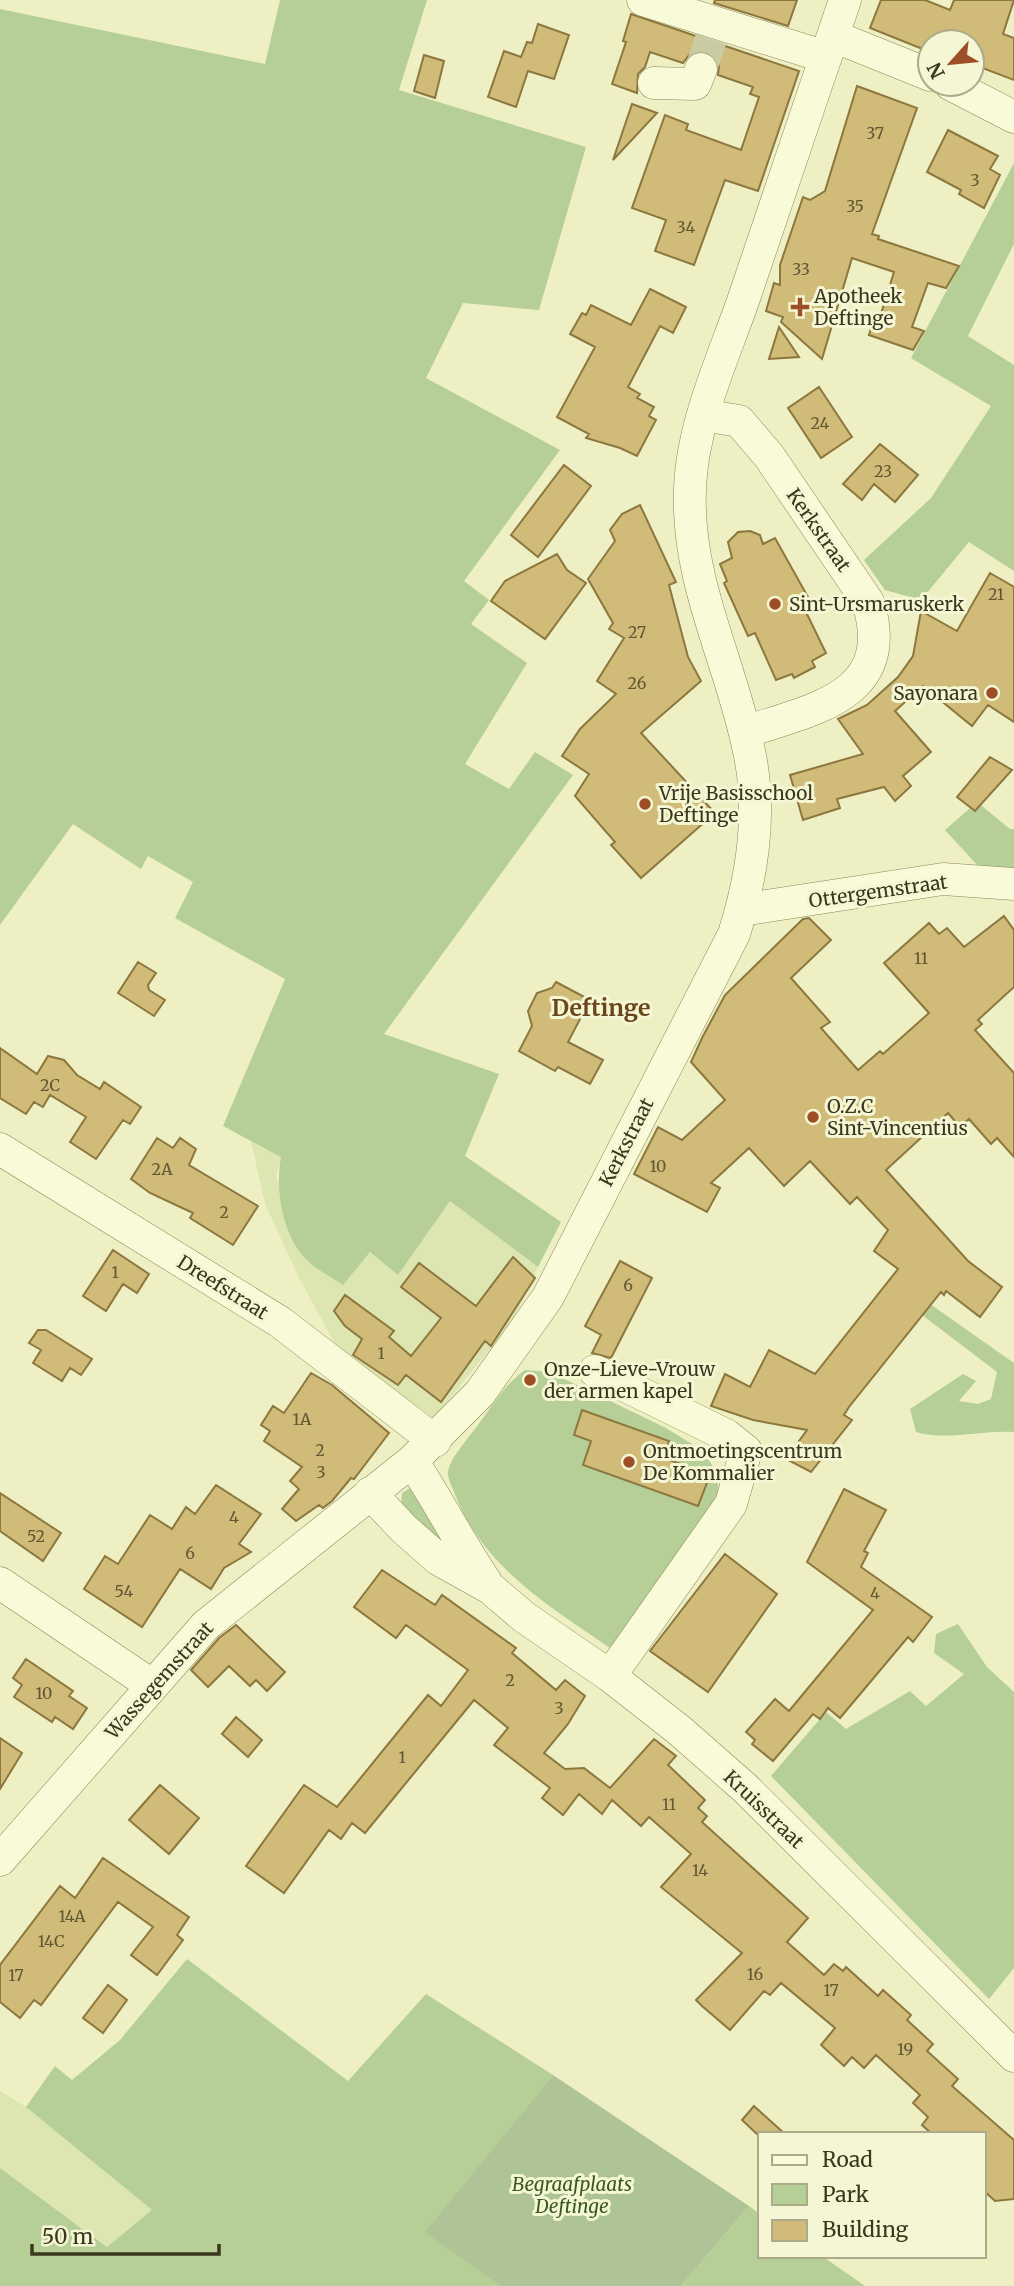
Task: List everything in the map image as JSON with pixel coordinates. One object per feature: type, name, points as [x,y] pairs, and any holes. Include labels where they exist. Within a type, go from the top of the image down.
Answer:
[{"type":"street","points":[[643,0],[714,31],[830,46],[916,71]]},
{"type":"street","name":"Kerkstraat","points":[[370,1493],[423,1451],[480,1393],[548,1297],[681,1033],[722,960],[741,910],[753,833],[752,776],[745,732],[696,570],[690,488],[703,415],[845,0]]},
{"type":"street","points":[[654,83],[695,83],[701,69]]},
{"type":"street","points":[[977,98],[1014,117]]},
{"type":"street","name":"Kerkstraat","points":[[703,415],[739,421],[769,456],[868,602],[875,625],[876,640],[869,665],[846,693],[745,732]]},
{"type":"street","name":"Ottergemstraat","points":[[741,910],[943,879],[1014,884]]},
{"type":"street","name":"Dreefstraat","points":[[0,1149],[280,1322],[423,1451]]},
{"type":"street","points":[[595,1371],[726,1435],[746,1451],[731,1504],[610,1676]]},
{"type":"street","name":"Kruisstraat","points":[[423,1451],[436,1497],[456,1538],[490,1588]]},
{"type":"street","name":"Kruisstraat","points":[[370,1493],[404,1530],[438,1559],[490,1588],[524,1617],[610,1676],[679,1730],[745,1788],[1014,2056]]},
{"type":"street","name":"Wassegemstraat","points":[[0,1860],[53,1803],[150,1684],[206,1625],[370,1493]]},
{"type":"street","points":[[0,1583],[150,1684]]},
{"type":"green space","points":[[280,0],[427,0],[399,90],[586,147],[539,310],[463,303],[426,378],[560,450],[464,581],[489,600],[471,624],[527,663],[465,764],[509,789],[535,752],[573,775],[384,1034],[499,1074],[465,1156],[561,1222],[538,1267],[450,1201],[398,1275],[370,1252],[343,1285],[319,1270],[298,1250],[282,1211],[279,1183],[281,1157],[223,1126],[285,979],[175,918],[193,882],[148,856],[141,869],[73,824],[0,925],[0,9],[265,64]]},
{"type":"green space","points":[[1014,163],[1014,244],[968,336],[1014,365],[1014,571],[969,542],[921,600],[885,590],[864,560],[931,498],[991,406],[911,358]]},
{"type":"green space","points":[[977,802],[1010,829],[1014,829],[1014,875],[979,867],[945,830]]},
{"type":"green space","points":[[251,1141],[281,1157],[276,1177],[343,1284],[370,1252],[398,1274],[450,1201],[538,1267],[514,1319],[434,1418],[339,1351],[299,1278],[265,1204]]},
{"type":"green space","points":[[930,1304],[1014,1363],[1014,1432],[939,1436],[916,1432],[910,1409],[963,1374],[976,1381],[959,1401],[978,1404],[991,1399],[997,1372],[922,1315]]},
{"type":"green space","points":[[525,1370],[550,1372],[664,1427],[704,1451],[718,1476],[718,1508],[618,1646],[610,1648],[565,1617],[501,1565],[468,1522],[450,1481],[448,1472],[457,1452],[500,1394]]},
{"type":"green space","points":[[416,1488],[448,1548],[401,1506],[402,1493]]},
{"type":"green space","points":[[958,1624],[987,1667],[1014,1692],[1014,1968],[989,1999],[771,1776],[826,1712],[846,1729],[910,1691],[926,1706],[964,1674],[934,1653],[936,1634]]},
{"type":"green space","points":[[187,1959],[348,2081],[426,1994],[553,2075],[426,2232],[500,2286],[0,2286],[0,2168],[107,2247],[152,2210],[26,2107],[55,2066],[72,2080],[120,2040]]},
{"type":"green space","name":"Begraafplaats Deftinge","points":[[553,2075],[749,2206],[681,2286],[500,2286],[425,2232]]},
{"type":"green space","points":[[0,2091],[26,2107],[152,2210],[108,2247],[0,2168]]},
{"type":"green space","points":[[749,2206],[758,2213],[758,2258],[825,2258],[865,2286],[681,2286]]},
{"type":"building","points":[[715,0],[797,0],[788,26],[714,3]]},
{"type":"building","points":[[881,0],[925,0],[950,10],[954,0],[1014,0],[1003,34],[1014,38],[1014,80],[986,69],[986,28],[916,28],[916,46],[870,28]]},
{"type":"building","points":[[631,14],[799,71],[758,191],[725,180],[694,265],[655,251],[666,220],[632,208],[665,115],[688,124],[686,130],[741,150],[759,97],[750,94],[753,87],[718,75],[719,66],[715,57],[699,51],[689,55],[683,63],[650,52],[645,67],[638,74],[637,93],[612,84],[626,42],[623,41]]},
{"type":"building","points":[[538,24],[569,35],[554,79],[528,71],[516,107],[488,97],[504,51],[521,57],[527,42],[532,43]]},
{"type":"building","points":[[424,55],[444,61],[435,98],[414,91]]},
{"type":"building","points":[[857,86],[917,108],[872,234],[879,236],[878,239],[959,266],[946,288],[928,283],[912,327],[924,331],[913,350],[869,335],[875,315],[880,317],[894,272],[852,258],[822,359],[781,322],[783,317],[766,311],[774,283],[780,285],[780,265],[803,197],[810,200],[825,191]]},
{"type":"building","points":[[632,104],[657,113],[613,160]]},
{"type":"building","points":[[948,130],[998,156],[990,169],[1000,175],[984,208],[959,194],[961,190],[927,172]]},
{"type":"building","points":[[650,289],[686,307],[673,333],[660,326],[628,387],[640,394],[637,398],[654,407],[649,416],[656,420],[637,456],[586,438],[589,434],[557,417],[595,347],[570,334],[582,313],[586,315],[591,305],[631,325]]},
{"type":"building","points":[[779,327],[799,357],[769,359]]},
{"type":"building","points":[[819,387],[852,437],[821,458],[788,408]]},
{"type":"building","points":[[880,444],[918,475],[895,502],[874,484],[862,500],[843,484]]},
{"type":"building","points":[[564,465],[591,486],[538,557],[511,535]]},
{"type":"building","points":[[640,505],[676,582],[669,585],[688,657],[701,681],[641,733],[715,813],[641,878],[611,845],[615,842],[575,796],[589,774],[562,756],[580,729],[616,694],[597,681],[624,638],[609,629],[613,623],[588,579],[615,541],[610,530],[622,514]]},
{"type":"building","name":"Sint-Ursmaruskerk","points":[[750,531],[760,535],[763,544],[775,538],[813,606],[805,610],[826,653],[812,661],[815,667],[794,678],[792,674],[776,680],[755,633],[748,636],[724,583],[727,581],[720,564],[732,558],[728,542],[738,532]]},
{"type":"building","points":[[557,554],[567,570],[586,583],[545,639],[491,601],[505,581]]},
{"type":"building","points":[[990,573],[1014,587],[1014,722],[988,705],[972,726],[923,686],[895,711],[931,752],[903,776],[911,786],[895,801],[884,787],[837,799],[840,808],[803,820],[790,775],[863,754],[838,719],[867,705],[898,677],[913,656],[921,611],[957,631]]},
{"type":"building","points":[[990,757],[1012,770],[975,811],[957,797]]},
{"type":"building","name":"O.Z.C Sint-Vincentius","points":[[1004,916],[1014,930],[1014,987],[978,1020],[982,1024],[975,1030],[1014,1073],[1014,1157],[997,1138],[991,1144],[969,1119],[960,1127],[948,1113],[886,1170],[968,1261],[1002,1287],[980,1317],[946,1291],[944,1295],[941,1292],[849,1407],[844,1415],[852,1420],[811,1472],[786,1459],[807,1430],[753,1420],[711,1406],[725,1374],[750,1387],[769,1350],[815,1374],[898,1269],[874,1251],[888,1230],[857,1197],[850,1204],[810,1161],[784,1186],[749,1148],[711,1183],[720,1188],[707,1212],[634,1174],[658,1127],[682,1140],[725,1100],[691,1062],[725,995],[803,919],[809,918],[831,940],[791,978],[830,1022],[821,1028],[858,1070],[880,1051],[883,1054],[929,1013],[884,963],[929,923],[939,934],[947,928],[964,947]]},
{"type":"building","points":[[138,962],[156,973],[148,985],[149,990],[165,1000],[154,1016],[118,993]]},
{"type":"building","points":[[556,982],[590,1000],[568,1042],[603,1060],[590,1084],[558,1067],[555,1071],[519,1051],[532,1026],[528,1011],[537,993],[552,988]]},
{"type":"building","points":[[0,1048],[37,1074],[48,1056],[64,1060],[77,1075],[100,1089],[104,1082],[141,1107],[130,1124],[123,1120],[96,1159],[70,1142],[86,1117],[50,1095],[43,1107],[34,1102],[26,1114],[0,1098]]},
{"type":"building","points":[[157,1138],[173,1148],[180,1138],[196,1149],[189,1165],[258,1206],[233,1245],[190,1218],[193,1213],[150,1193],[131,1179]]},
{"type":"building","points":[[113,1250],[149,1274],[137,1293],[123,1284],[106,1311],[83,1296]]},
{"type":"building","points":[[513,1257],[535,1278],[491,1346],[485,1341],[441,1402],[406,1375],[398,1385],[353,1355],[362,1339],[345,1326],[334,1311],[345,1295],[394,1331],[389,1337],[411,1356],[441,1318],[401,1287],[419,1263],[476,1306]]},
{"type":"building","points":[[620,1261],[652,1278],[611,1358],[592,1353],[601,1335],[585,1326]]},
{"type":"building","points":[[38,1330],[46,1330],[92,1359],[81,1375],[70,1368],[62,1381],[33,1363],[41,1350],[29,1343]]},
{"type":"building","points":[[311,1373],[332,1385],[389,1433],[354,1479],[351,1478],[332,1501],[323,1508],[319,1505],[296,1521],[282,1509],[299,1489],[290,1481],[302,1467],[264,1441],[270,1431],[261,1425],[273,1406],[284,1413]]},
{"type":"building","name":"Ontmoetingscentrum De Kommalier","points":[[582,1410],[669,1441],[664,1458],[710,1475],[698,1506],[583,1465],[591,1441],[574,1435]]},
{"type":"building","points":[[216,1485],[261,1514],[239,1544],[251,1552],[224,1568],[211,1589],[180,1569],[142,1627],[84,1589],[105,1556],[118,1564],[150,1515],[172,1529],[186,1507],[195,1514]]},
{"type":"building","points":[[844,1489],[886,1510],[864,1551],[868,1553],[861,1567],[932,1617],[913,1642],[908,1637],[840,1718],[828,1708],[820,1719],[813,1714],[773,1761],[752,1744],[755,1740],[746,1732],[775,1699],[789,1711],[873,1610],[807,1562]]},
{"type":"building","points":[[0,1493],[61,1533],[43,1561],[0,1531]]},
{"type":"building","points":[[725,1554],[777,1594],[708,1692],[650,1651]]},
{"type":"building","points":[[382,1570],[435,1605],[442,1595],[516,1648],[512,1653],[556,1690],[565,1680],[585,1696],[568,1724],[544,1753],[565,1769],[584,1768],[610,1788],[654,1739],[676,1756],[668,1765],[705,1800],[698,1808],[707,1816],[702,1822],[808,1918],[787,1942],[824,1975],[834,1964],[843,1971],[846,1967],[878,1996],[883,1990],[911,2015],[907,2020],[933,2044],[927,2051],[958,2079],[952,2086],[1014,2140],[1014,2199],[995,2201],[986,2193],[986,2132],[930,2132],[922,2125],[928,2117],[913,2103],[920,2095],[876,2055],[864,2068],[852,2057],[844,2066],[821,2045],[835,2028],[781,1983],[770,1995],[764,1991],[730,2030],[702,2006],[696,2000],[742,1953],[661,1887],[691,1854],[649,1817],[641,1826],[612,1800],[602,1814],[579,1794],[563,1815],[542,1798],[550,1788],[494,1745],[508,1728],[474,1700],[365,1833],[352,1823],[341,1839],[329,1830],[284,1893],[246,1866],[304,1785],[337,1807],[428,1695],[441,1706],[468,1670],[406,1625],[396,1638],[354,1607]]},
{"type":"building","points":[[236,1625],[285,1672],[267,1691],[256,1680],[250,1686],[229,1666],[208,1687],[191,1670],[219,1638]]},
{"type":"building","points":[[26,1659],[73,1691],[69,1696],[87,1708],[73,1729],[55,1717],[52,1722],[14,1697],[22,1685],[13,1678]]},
{"type":"building","points":[[236,1717],[262,1740],[248,1757],[222,1734]]},
{"type":"building","points":[[0,1738],[22,1753],[0,1789]]},
{"type":"building","points":[[160,1785],[199,1818],[169,1854],[129,1820]]},
{"type":"building","points":[[103,1858],[189,1917],[177,1935],[183,1940],[157,1975],[131,1955],[153,1927],[118,1902],[41,2005],[34,2000],[20,2018],[0,2002],[0,1965],[60,1886],[75,1898]]},
{"type":"building","points":[[108,1985],[127,2000],[103,2033],[83,2018]]},
{"type":"building","points":[[754,2106],[783,2132],[758,2132],[758,2135],[742,2120]]},
{"type":"tunnel","points":[[701,69],[711,39]]},
{"type":"place","name":"Apotheek Deftinge","points":[[800,307]]},
{"type":"place","name":"Sint-Ursmaruskerk","points":[[775,604]]},
{"type":"place","name":"Sayonara","points":[[992,693]]},
{"type":"place","name":"Vrije Basisschool Deftinge","points":[[645,804]]},
{"type":"place","name":"O.Z.C Sint-Vincentius","points":[[813,1117]]},
{"type":"place","name":"Onze-Lieve-Vrouw der armen kapel","points":[[530,1380]]},
{"type":"place","name":"Ontmoetingscentrum De Kommalier","points":[[629,1462]]},
{"type":"district","name":"Deftinge","points":[[601,1008]]}]
